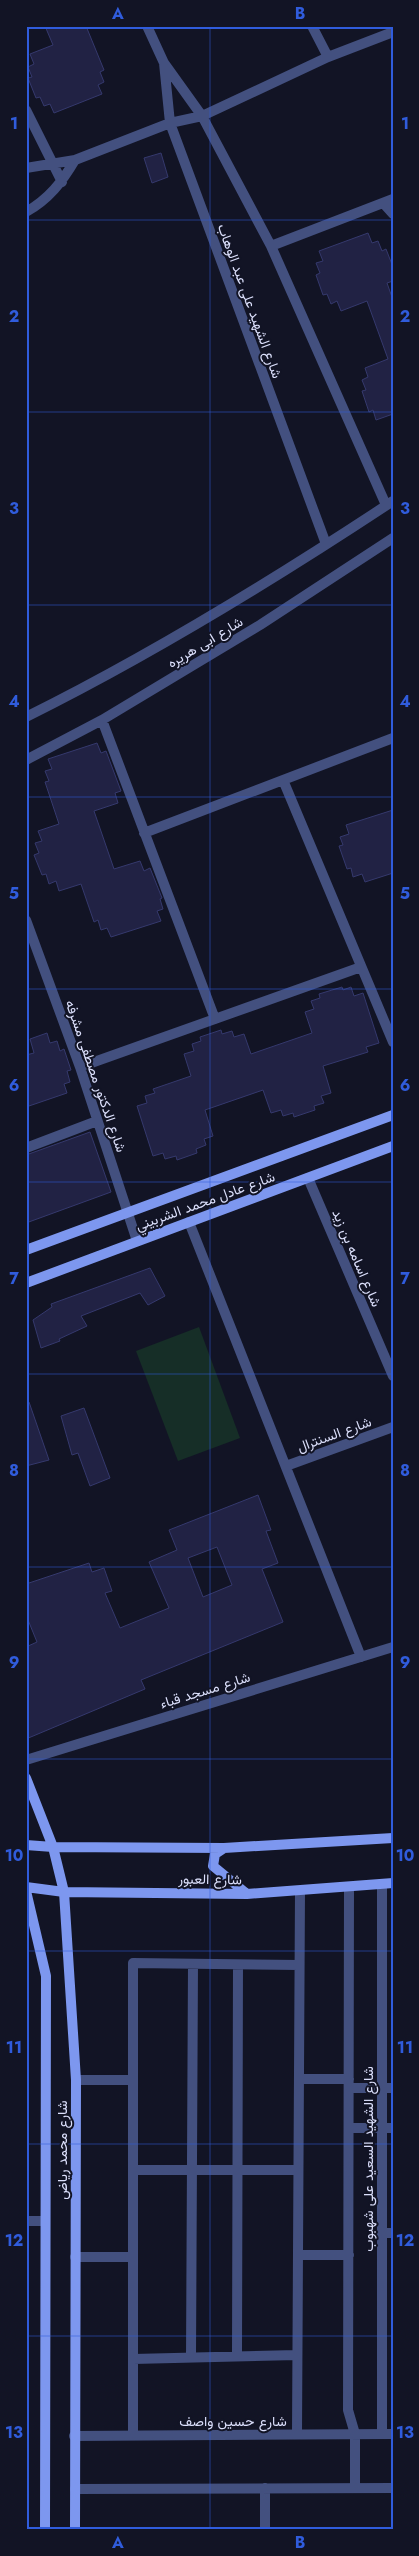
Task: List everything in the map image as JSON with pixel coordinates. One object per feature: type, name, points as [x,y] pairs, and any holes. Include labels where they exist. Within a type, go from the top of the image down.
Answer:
[{"type":"street","name":"شارع الشهيد على عبد الوهاب","points":[[147,26],[164,63],[202,116],[270,246],[390,503]]},
{"type":"street","points":[[312,26],[328,57]]},
{"type":"street","points":[[26,168],[75,160],[170,123],[202,116],[328,57],[393,32]]},
{"type":"street","name":"شارع الشهيد على عبد الوهاب","points":[[164,63],[170,123],[326,544]]},
{"type":"street","points":[[26,110],[62,182]]},
{"type":"street","points":[[26,212],[47,199],[62,182],[75,160]]},
{"type":"street","points":[[270,246],[388,202],[393,214]]},
{"type":"street","name":"شارع ابى هريره","points":[[26,717],[102,679],[160,646],[390,503]]},
{"type":"street","name":"شارع ابى هريره","points":[[26,760],[102,720],[260,625],[393,538]]},
{"type":"street","points":[[102,720],[215,1019]]},
{"type":"street","points":[[144,834],[393,738]]},
{"type":"street","points":[[283,780],[393,1042]]},
{"type":"street","name":"شارع الدكتور مصطفى مشرفه","points":[[26,920],[80,1067],[137,1241]]},
{"type":"street","points":[[80,1067],[361,966]]},
{"type":"street","name":"شارع عادل محمد الشربيني","points":[[26,1250],[393,1115]]},
{"type":"street","points":[[26,1148],[97,1121]]},
{"type":"street","name":"شارع عادل محمد الشربيني","points":[[26,1283],[393,1146]]},
{"type":"street","name":"شارع اسامه بن زيد","points":[[308,1178],[393,1376]]},
{"type":"street","points":[[189,1222],[361,1657]]},
{"type":"street","name":"شارع السنترال","points":[[286,1466],[393,1427]]},
{"type":"street","name":"شارع مسجد قباء","points":[[26,1760],[393,1647]]},
{"type":"street","name":"شارع محمد رياض","points":[[26,1778],[54,1847],[64,1892],[76,2080],[75,2530]]},
{"type":"street","points":[[26,1845],[54,1847],[224,1848],[393,1838]]},
{"type":"street","points":[[224,1848],[215,1854],[213,1866],[248,1894]]},
{"type":"street","name":"شارع العبور","points":[[26,1887],[64,1892],[248,1894],[387,1883]]},
{"type":"street","name":"شارع الشهيد السعيد على شهبوب","points":[[382,2434],[387,2331],[387,1883]]},
{"type":"street","name":"شارع الشهيد السعيد على شهبوب","points":[[349,1887],[348,2410],[355,2434],[355,2488]]},
{"type":"street","name":"شارع محمد رياض","points":[[26,1891],[46,1976],[44,2221],[45,2530]]},
{"type":"street","points":[[297,2434],[300,1891]]},
{"type":"street","points":[[133,2435],[133,1963],[299,1965]]},
{"type":"street","points":[[192,2357],[193,1964]]},
{"type":"street","points":[[236,2356],[238,1965]]},
{"type":"street","points":[[299,2079],[387,2088]]},
{"type":"street","points":[[76,2080],[133,2080]]},
{"type":"street","points":[[349,2128],[387,2128]]},
{"type":"street","points":[[133,2170],[298,2170]]},
{"type":"street","points":[[26,2221],[44,2221]]},
{"type":"street","points":[[298,2256],[349,2255]]},
{"type":"street","points":[[75,2257],[133,2257]]},
{"type":"street","points":[[133,2358],[297,2355]]},
{"type":"street","name":"شارع حسين واصف","points":[[74,2436],[393,2434]]},
{"type":"street","points":[[265,2488],[265,2530]]},
{"type":"street","points":[[75,2489],[393,2488]]},
{"type":"green space","points":[[199,1327],[240,1438],[178,1461],[136,1351]]},
{"type":"building","points":[[45,26],[86,26],[104,70],[100,72],[104,82],[98,85],[102,94],[54,113],[50,104],[44,106],[40,97],[36,98],[28,78],[32,77],[28,67],[34,64],[30,54],[53,45]]},
{"type":"building","points":[[161,153],[168,177],[152,183],[144,158]]},
{"type":"building","points":[[368,233],[372,243],[378,241],[382,251],[386,249],[393,267],[393,281],[387,283],[393,300],[393,414],[376,420],[373,410],[369,412],[362,391],[366,390],[362,380],[368,377],[365,368],[388,359],[367,301],[341,311],[337,301],[331,304],[327,294],[323,295],[316,275],[320,273],[316,263],[323,261],[319,251]]},
{"type":"building","points":[[97,743],[101,753],[106,751],[121,791],[115,793],[118,803],[94,811],[114,869],[140,861],[144,871],[150,868],[162,898],[160,899],[163,909],[157,911],[161,921],[111,937],[107,928],[101,930],[98,920],[94,922],[81,884],[59,891],[56,881],[49,884],[46,874],[42,875],[34,855],[39,853],[35,843],[42,841],[38,831],[59,824],[45,782],[49,781],[45,771],[52,769],[48,759]]},
{"type":"building","points":[[393,810],[393,873],[365,882],[362,874],[353,877],[351,868],[347,869],[339,846],[343,845],[340,837],[349,834],[346,825]]},
{"type":"building","points":[[342,987],[343,990],[351,987],[354,996],[363,993],[379,1043],[366,1047],[368,1052],[323,1066],[331,1093],[321,1096],[324,1103],[314,1106],[315,1110],[294,1117],[293,1113],[283,1116],[281,1110],[271,1113],[263,1090],[205,1110],[213,1136],[204,1139],[206,1145],[196,1149],[197,1153],[177,1160],[176,1156],[165,1159],[163,1153],[153,1156],[137,1106],[147,1103],[145,1096],[155,1093],[153,1089],[191,1076],[184,1054],[194,1051],[192,1044],[201,1041],[200,1037],[221,1030],[222,1034],[232,1031],[234,1037],[244,1034],[251,1054],[312,1033],[305,1012],[314,1009],[311,1001],[320,998],[319,994]]},
{"type":"building","points":[[47,1033],[50,1043],[57,1041],[60,1051],[64,1049],[71,1070],[67,1071],[70,1082],[64,1084],[67,1093],[26,1107],[26,1055],[34,1053],[30,1039]]},
{"type":"building","points":[[90,1132],[111,1192],[26,1223],[26,1155]]},
{"type":"building","points":[[150,1268],[165,1296],[148,1305],[140,1293],[81,1316],[87,1326],[59,1339],[60,1341],[41,1348],[33,1320],[52,1307],[51,1304]]},
{"type":"building","points":[[29,1402],[49,1460],[26,1466],[26,1403]]},
{"type":"building","points":[[84,1408],[110,1478],[90,1486],[78,1453],[72,1455],[61,1416]]},
{"type":"building","points":[[258,1495],[271,1530],[266,1531],[278,1563],[262,1569],[283,1622],[141,1680],[145,1689],[26,1739],[26,1647],[37,1642],[26,1615],[26,1584],[89,1563],[92,1572],[104,1568],[112,1591],[105,1593],[120,1628],[169,1608],[149,1562],[177,1550],[169,1530]],"holes":[[[217,1547],[232,1585],[203,1597],[188,1558]]]}]
